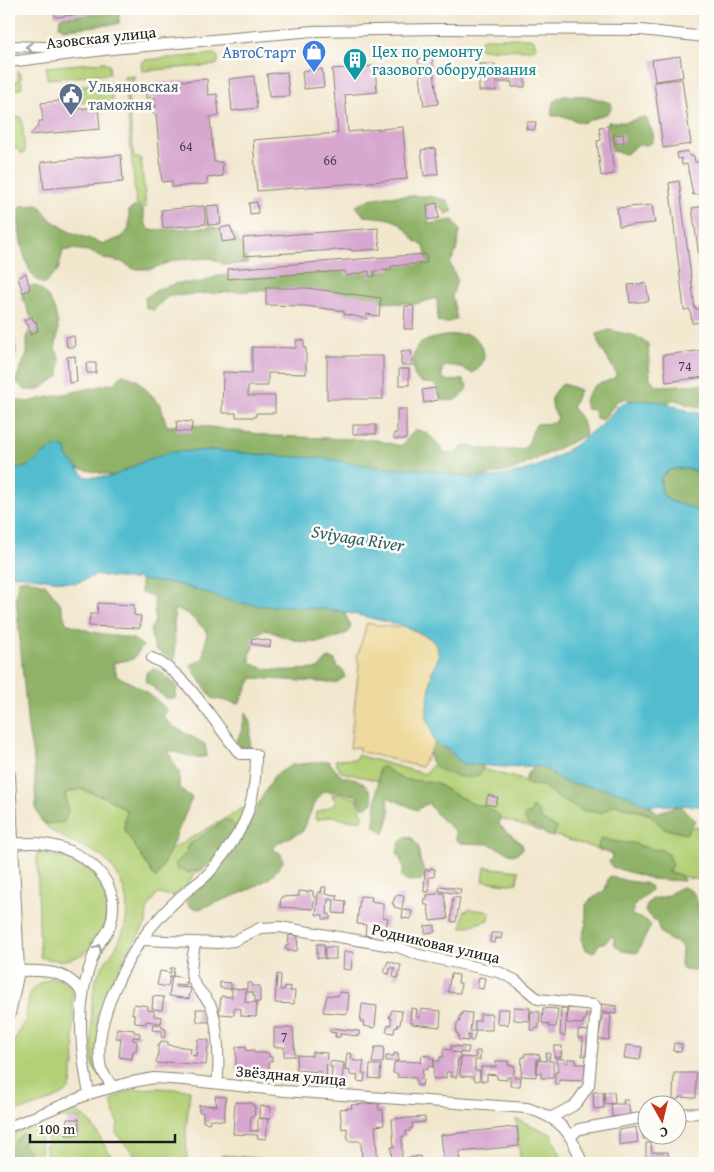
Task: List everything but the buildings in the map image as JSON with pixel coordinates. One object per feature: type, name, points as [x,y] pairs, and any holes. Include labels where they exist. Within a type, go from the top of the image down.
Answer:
[{"type":"main road","points":[[9,775],[13,915],[18,971],[9,1014]]},
{"type":"street","name":"Азовская улица","points":[[9,62],[313,31],[438,29],[641,30],[705,37]]},
{"type":"street","points":[[9,46],[112,50]]},
{"type":"street","points":[[113,1087],[101,1069],[100,1051],[104,1016],[114,989],[128,961],[148,931],[179,897],[208,874],[234,839],[249,811],[256,777],[256,754],[240,754],[187,686],[162,662],[152,658]]},
{"type":"street","points":[[11,846],[43,844],[74,853],[94,865],[101,872],[112,896],[110,926],[96,949],[83,994],[82,1046],[89,1094]]},
{"type":"street","name":"Родниковая улица","points":[[142,940],[218,943],[234,941],[254,930],[280,926],[398,947],[419,955],[499,972],[515,980],[538,999],[594,1005],[596,1007],[589,1084],[573,1106],[552,1117]]},
{"type":"street","points":[[196,943],[191,976],[199,992],[212,1008],[218,1053],[217,1083]]},
{"type":"street","points":[[18,971],[36,970],[60,975],[71,979],[83,994]]},
{"type":"street","name":"Звёздная улица","points":[[9,1127],[89,1094],[154,1078],[217,1083],[285,1092],[527,1108],[552,1117],[570,1136],[582,1163]]},
{"type":"street","points":[[686,1114],[705,1113]]},
{"type":"street","points":[[570,1136],[579,1129],[636,1119]]},
{"type":"green space","points":[[119,14],[119,23],[117,24],[64,29],[59,26],[60,19],[63,17]]},
{"type":"green space","points":[[485,38],[530,38],[534,40],[536,46],[531,50],[481,49],[479,47],[480,41]]},
{"type":"green space","points":[[215,54],[218,57],[216,65],[142,71],[141,63],[145,60]]},
{"type":"green space","points":[[104,62],[109,65],[110,74],[47,79],[46,67]]},
{"type":"green space","points":[[18,70],[21,73],[22,86],[20,89],[10,90],[12,117],[21,117],[22,121],[25,152],[23,154],[13,146],[9,135],[9,82],[18,81]]},
{"type":"green space","points":[[135,76],[133,81],[127,85],[134,158],[141,158],[146,208],[136,204],[124,77]]},
{"type":"green space","points":[[111,83],[113,103],[111,106],[101,107],[100,100],[79,102],[79,96],[76,96],[75,86]]},
{"type":"green space","points":[[568,96],[587,96],[611,103],[612,107],[608,113],[582,123],[563,116],[552,116],[552,108],[557,99]]},
{"type":"green space","points":[[643,117],[647,119],[652,132],[652,142],[648,145],[637,145],[626,154],[612,151],[607,127],[608,122],[627,122]]},
{"type":"green space","points":[[386,196],[428,196],[447,200],[453,211],[446,214],[441,207],[429,210],[428,224],[453,220],[460,231],[456,252],[450,263],[457,280],[452,296],[457,319],[447,323],[438,322],[437,298],[415,304],[394,303],[292,288],[168,296],[154,310],[146,308],[145,298],[158,289],[178,283],[199,283],[218,276],[420,262],[427,258],[424,246],[413,239],[400,224],[388,219],[364,216],[356,206],[370,199]]},
{"type":"green space","points":[[39,205],[51,220],[70,232],[104,244],[122,237],[129,229],[129,210],[136,206],[143,209],[145,224],[151,230],[214,227],[234,234],[248,253],[247,263],[226,265],[211,258],[175,260],[151,269],[134,269],[122,262],[105,259],[89,251],[72,249],[63,251],[58,270],[45,284],[41,283],[28,267],[22,246],[19,223],[20,206]]},
{"type":"green space","points":[[9,264],[16,351],[9,365]]},
{"type":"green space","points":[[34,285],[44,293],[52,304],[58,323],[55,349],[60,358],[59,376],[39,390],[25,390],[15,381],[27,354],[27,338],[32,319],[22,297],[24,288]]},
{"type":"green space","points":[[609,330],[636,336],[648,344],[650,379],[658,386],[705,384],[705,408],[689,405],[674,399],[654,411],[637,406],[626,398],[617,401],[603,420],[596,418],[594,410],[586,409],[584,401],[596,385],[614,378],[616,375],[598,343],[597,334]]},
{"type":"green space","points":[[466,334],[473,337],[482,346],[484,358],[482,364],[472,373],[453,366],[442,368],[442,377],[450,381],[463,380],[467,386],[463,394],[457,399],[449,401],[441,399],[439,391],[434,384],[422,383],[416,378],[413,368],[413,357],[417,347],[425,341],[442,336]]},
{"type":"green space","points":[[123,374],[137,380],[160,404],[167,426],[196,425],[272,436],[376,440],[401,446],[415,430],[430,436],[446,454],[457,453],[461,448],[467,446],[502,450],[524,448],[527,446],[537,424],[554,423],[557,420],[558,417],[553,408],[552,399],[556,390],[564,384],[580,390],[572,407],[581,418],[586,435],[514,470],[484,476],[117,477],[39,459],[24,470],[12,468],[9,464],[9,403],[11,399],[27,402],[115,383]]},
{"type":"green space","points":[[685,468],[705,474],[705,513],[670,501],[661,493],[661,477],[670,470]]},
{"type":"green space","points":[[141,571],[341,606],[351,626],[349,632],[327,641],[307,642],[287,638],[265,629],[253,638],[254,648],[250,654],[250,661],[263,668],[272,670],[318,669],[328,658],[335,660],[337,667],[343,670],[345,677],[336,683],[252,678],[239,704],[212,698],[190,665],[203,659],[207,631],[187,613],[174,609],[175,661],[155,649],[150,630],[155,621],[154,597],[141,593]]},
{"type":"green space","points":[[25,579],[45,584],[60,603],[66,623],[92,632],[133,639],[143,646],[133,659],[113,663],[117,676],[144,690],[156,699],[167,710],[163,717],[174,727],[205,744],[207,756],[197,758],[167,750],[179,772],[179,787],[192,798],[156,879],[124,829],[126,810],[105,797],[80,789],[65,793],[68,812],[64,822],[47,824],[41,820],[36,810],[34,761],[28,729],[16,598],[18,581]]},
{"type":"green space","points":[[154,668],[177,686],[175,699],[165,698],[146,681],[146,673]]},
{"type":"green space","points":[[246,712],[251,726],[250,758],[236,742],[241,732]]},
{"type":"green space","points":[[434,744],[441,745],[450,753],[483,762],[482,770],[478,775],[472,777],[455,776],[446,773],[439,769],[431,760],[429,751]]},
{"type":"green space","points":[[357,755],[425,774],[439,757],[705,830],[705,881],[689,878],[388,783],[341,772],[335,760],[356,759]]},
{"type":"green space","points":[[328,761],[342,777],[353,778],[363,783],[370,791],[373,802],[367,807],[362,807],[357,796],[323,791],[315,801],[303,831],[278,843],[273,849],[281,854],[283,862],[271,877],[253,888],[234,896],[199,909],[191,907],[186,901],[191,894],[201,888],[217,871],[241,841],[274,776],[292,765]]},
{"type":"green space","points":[[541,764],[642,795],[656,813],[680,805],[695,821],[686,834],[663,828],[648,813],[616,804],[601,813],[584,811],[561,800],[543,786],[528,785],[525,782],[530,770]]},
{"type":"green space","points":[[384,767],[402,779],[436,783],[473,804],[485,806],[500,816],[499,825],[522,844],[522,850],[514,855],[489,844],[461,843],[456,840],[455,831],[438,816],[428,803],[417,810],[387,797],[390,813],[384,834],[374,825],[379,768]]},
{"type":"green space","points":[[80,789],[105,797],[126,810],[124,829],[156,878],[170,850],[243,808],[245,811],[236,827],[230,821],[190,844],[186,853],[176,864],[184,870],[203,869],[193,875],[187,886],[175,896],[156,895],[147,910],[146,924],[124,958],[101,1015],[103,1075],[93,1067],[91,1025],[93,994],[99,973],[116,947],[125,926],[127,905],[125,895],[117,875],[104,858],[57,834],[41,820],[47,824],[68,812],[65,793]]},
{"type":"green space","points":[[332,794],[341,794],[357,799],[363,816],[362,820],[345,820],[334,816],[316,820],[316,813],[336,804]]},
{"type":"green space","points":[[532,807],[538,811],[541,819],[557,828],[553,837],[546,835],[541,829],[528,825],[524,818],[526,814],[531,814]]},
{"type":"green space","points":[[225,820],[230,821],[236,827],[214,860],[202,869],[189,873],[184,870],[177,870],[175,864],[186,853],[190,844]]},
{"type":"green space","points":[[405,837],[412,838],[418,846],[420,860],[426,875],[422,880],[406,881],[401,877],[404,867],[397,853],[400,842]]},
{"type":"green space","points":[[601,838],[662,850],[669,855],[673,864],[667,872],[678,874],[684,881],[652,879],[612,867],[609,861],[612,858],[612,852],[600,851],[598,846]]},
{"type":"green space","points":[[37,853],[64,858],[77,863],[98,880],[104,892],[107,905],[102,931],[96,942],[74,958],[57,960],[40,957]]},
{"type":"green space","points":[[485,867],[519,871],[517,883],[508,884],[483,881]]},
{"type":"green space","points":[[610,876],[650,886],[651,890],[635,905],[631,915],[646,920],[651,925],[637,953],[622,951],[615,945],[614,938],[611,936],[606,942],[599,944],[595,951],[586,950],[583,946],[582,938],[586,923],[586,905],[605,890]]},
{"type":"green space","points":[[682,887],[694,894],[698,906],[705,905],[705,967],[689,971],[683,969],[681,965],[682,948],[679,943],[671,941],[660,932],[657,922],[645,912],[651,900],[665,896]]},
{"type":"green space","points":[[470,909],[490,912],[489,920],[462,928],[464,911]]},
{"type":"green space","points":[[53,977],[71,985],[72,991],[75,1066],[72,1066],[70,1086],[65,1093],[52,1100],[15,1112],[9,1111],[9,1050],[25,1022],[30,992],[39,984]]},
{"type":"green space","points":[[157,1088],[190,1090],[186,1131],[187,1163],[143,1163],[116,1133],[118,1124],[111,1102],[127,1092]]},
{"type":"green space","points":[[66,1110],[76,1112],[90,1123],[117,1163],[47,1163],[46,1146],[48,1138],[79,1135],[79,1118],[49,1118]]},
{"type":"green space","points":[[40,1118],[41,1163],[9,1163],[9,1141],[13,1139],[12,1136],[19,1127]]},
{"type":"green space","points":[[516,1119],[551,1134],[564,1163],[521,1163]]},
{"type":"green space","points":[[22,1134],[26,1135],[23,1145],[28,1150],[31,1161],[29,1163],[9,1163],[11,1147]]},
{"type":"green space","points":[[222,1155],[274,1160],[273,1163],[199,1163],[200,1159],[219,1161]]},
{"type":"sand","points":[[367,623],[396,628],[404,626],[430,638],[439,653],[432,672],[427,716],[435,743],[421,767],[359,751],[359,747],[350,748],[359,665],[357,657]]},
{"type":"water","name":"Sviyaga River","points":[[635,400],[664,402],[691,412],[705,414],[705,474],[680,468],[668,471],[660,480],[663,493],[669,500],[705,513],[705,806],[647,805],[630,796],[607,789],[568,783],[547,769],[537,766],[504,767],[465,764],[458,760],[449,750],[435,743],[427,716],[432,672],[439,657],[437,647],[430,638],[407,627],[332,610],[262,606],[234,602],[177,584],[139,580],[139,578],[135,577],[134,580],[96,575],[76,583],[9,574],[9,471],[28,466],[56,447],[66,448],[67,456],[86,477],[111,477],[147,460],[171,452],[212,450],[323,458],[383,468],[424,469],[472,478],[495,477],[536,467],[558,456],[601,426],[617,407],[623,403]]},
{"type":"place","name":"АвтоСтарт","points":[[314,73]]},
{"type":"place","name":"Цех по ремонту газового оборудования","points":[[355,81]]},
{"type":"place","name":"Ульяновская таможня","points":[[71,116]]}]
